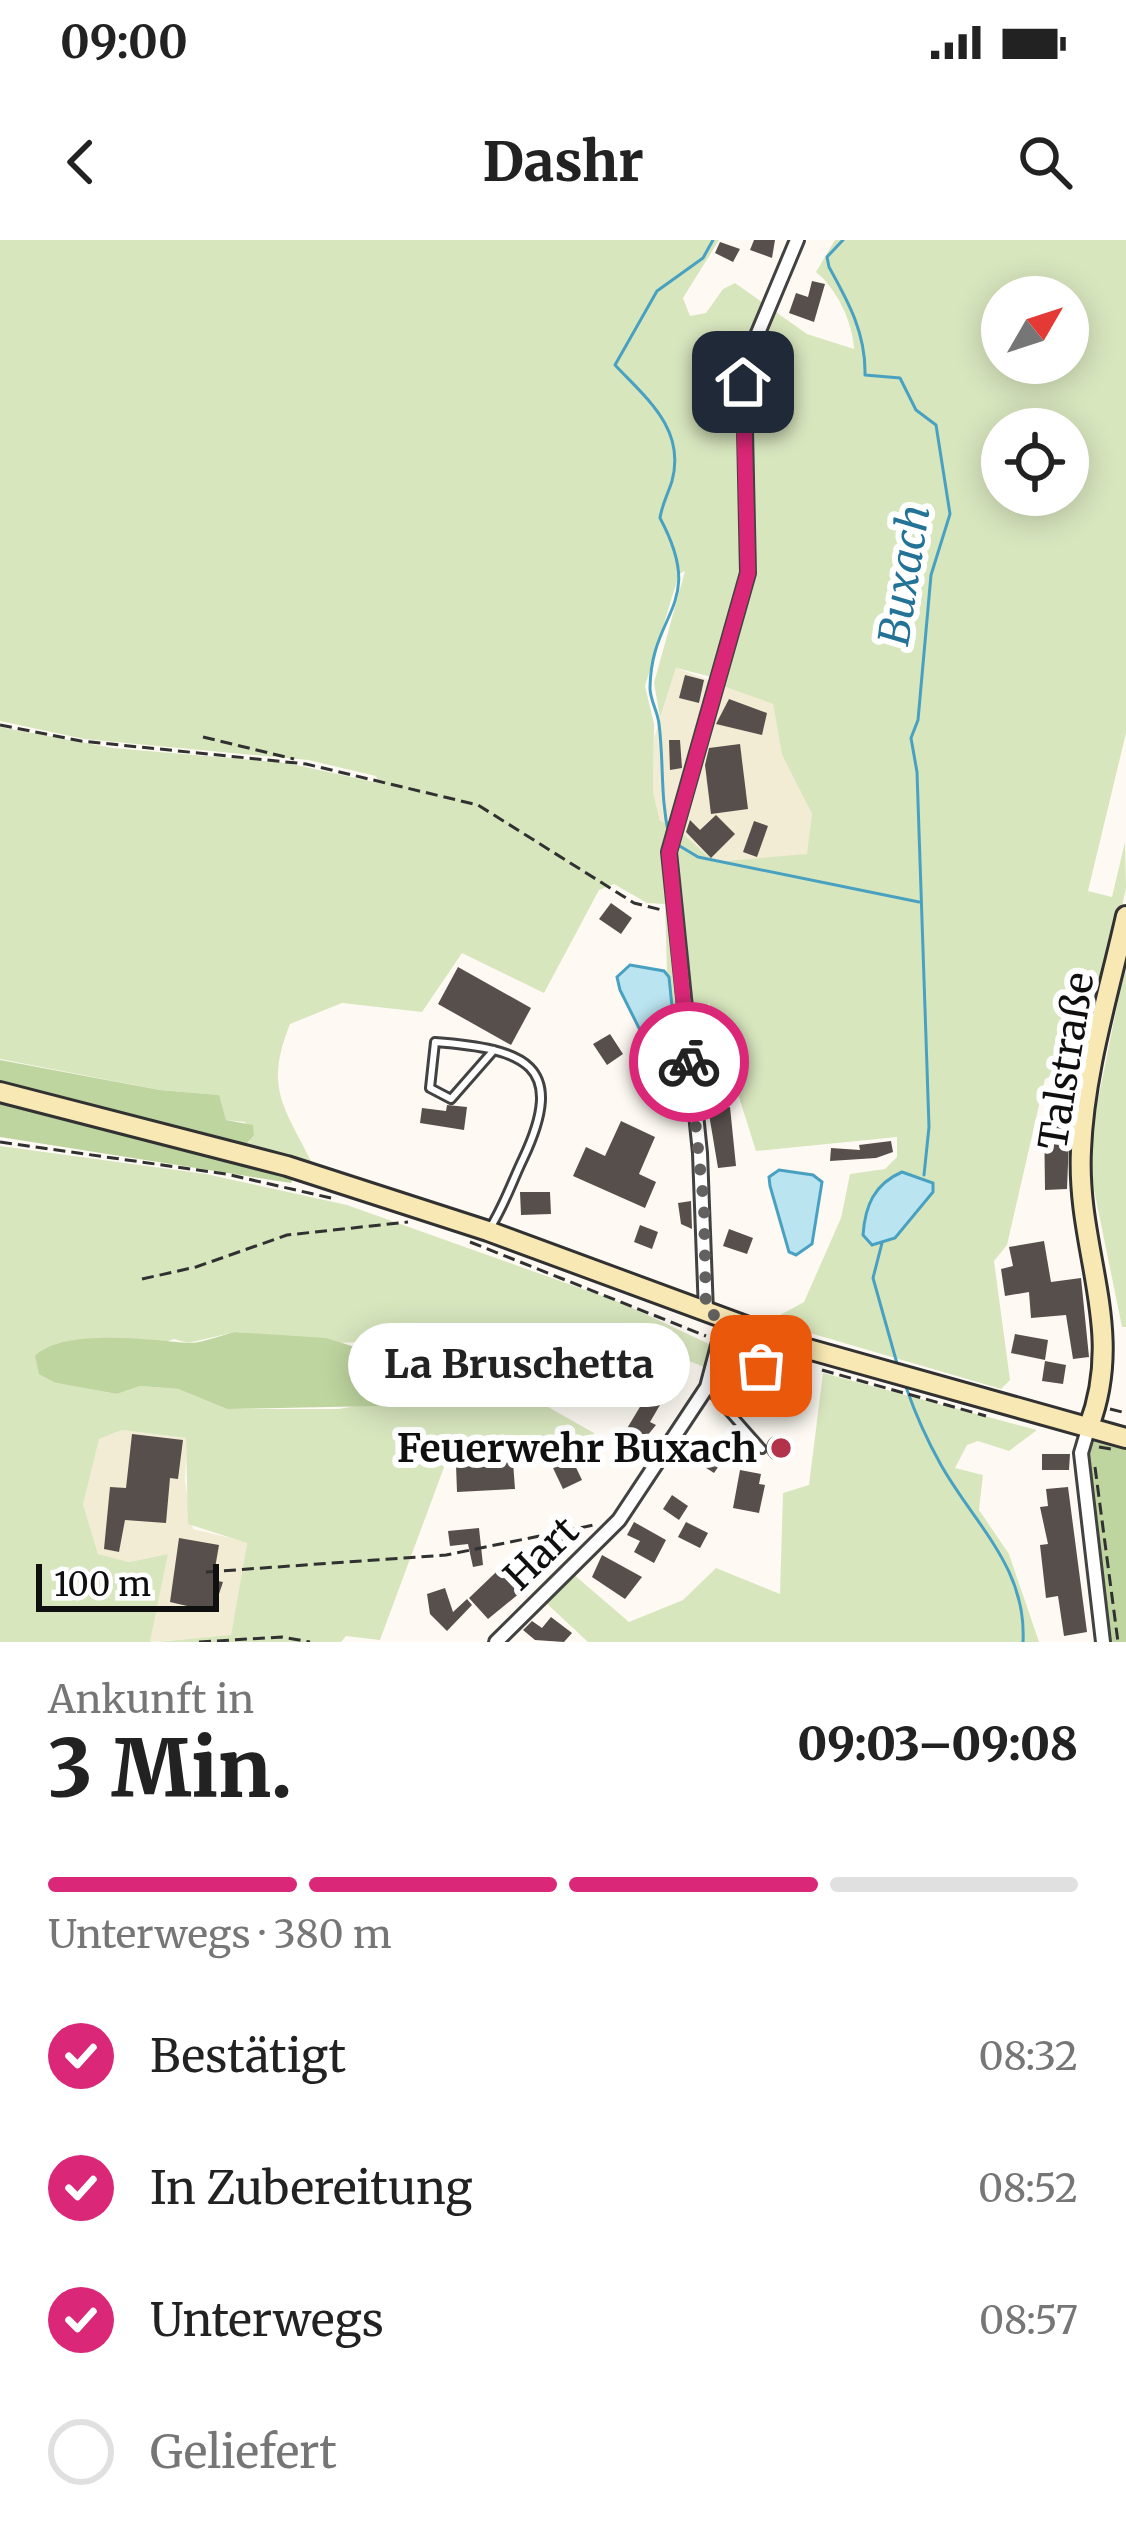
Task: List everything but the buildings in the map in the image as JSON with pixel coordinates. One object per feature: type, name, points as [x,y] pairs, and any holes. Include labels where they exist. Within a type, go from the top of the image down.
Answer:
[{"type":"main road","name":"Talstraße","points":[[1089,1426],[1100,1406],[1113,1343],[1083,1200],[1081,1148],[1126,916]]},
{"type":"main road","points":[[0,1092],[177,1134],[488,1231],[882,1372],[925,1392],[1126,1438]]},
{"type":"street","name":"Hart","points":[[496,1642],[619,1520],[707,1387],[719,1346],[669,853],[748,573],[743,382],[797,240]]},
{"type":"street","points":[[1089,1426],[1082,1458],[1103,1642]]},
{"type":"lane","points":[[488,1231],[538,1130],[544,1092],[529,1063],[494,1050],[435,1042],[430,1088],[451,1099],[494,1050]]},
{"type":"lane","points":[[719,1346],[804,1381]]},
{"type":"lane","points":[[707,1387],[762,1449]]},
{"type":"path","points":[[0,725],[105,744],[306,764]]},
{"type":"path","points":[[203,736],[489,809],[634,903],[673,909]]},
{"type":"path","points":[[0,1142],[226,1174],[340,1200]]},
{"type":"path","points":[[142,1279],[196,1267],[287,1235],[412,1222],[394,1216]]},
{"type":"path","points":[[468,1242],[719,1346]]},
{"type":"path","points":[[888,1392],[925,1392]]},
{"type":"path","points":[[1100,1406],[1126,1414]]},
{"type":"path","points":[[1082,1458],[1099,1470],[1118,1642]]},
{"type":"path","points":[[206,1572],[446,1555],[619,1520]]},
{"type":"path","points":[[199,1642],[282,1637],[310,1642]]},
{"type":"shaded area","points":[[676,668],[773,704],[782,755],[812,814],[808,852],[793,882],[693,862],[665,842],[653,792],[654,738]]},
{"type":"shaded area","points":[[122,1430],[187,1438],[185,1481],[193,1529],[247,1542],[231,1636],[150,1642],[168,1554],[129,1562],[98,1554],[83,1504],[88,1470],[99,1439]]},
{"type":"green space","points":[[0,240],[719,240],[683,298],[690,316],[706,313],[723,289],[735,283],[807,334],[854,349],[843,307],[816,272],[835,240],[1126,240],[1126,733],[1088,891],[1112,897],[1125,842],[1126,888],[1085,1075],[1063,1071],[1045,1079],[1007,1245],[994,1261],[1010,1380],[1001,1389],[769,1321],[804,1302],[841,1218],[850,1174],[885,1169],[897,1157],[897,1137],[756,1151],[709,1002],[697,1080],[684,1088],[667,973],[665,904],[647,903],[614,884],[599,890],[544,993],[462,953],[422,1012],[342,1003],[290,1024],[278,1082],[286,1112],[313,1165],[244,1147],[250,1141],[245,1122],[226,1120],[218,1095],[160,1090],[0,1059],[0,727],[113,748],[287,763],[379,783],[376,776],[308,760],[84,739],[0,721]],"holes":[[[743,365],[754,544],[747,597],[723,686],[773,704],[782,755],[812,814],[807,854],[714,862],[673,825],[660,821],[653,792],[654,724],[645,686],[679,574],[685,571],[654,683],[660,718],[676,668],[716,678],[745,535],[739,421]]]},
{"type":"green space","points":[[1126,961],[1126,1327],[1122,1327],[1090,1170],[1095,1115]]},
{"type":"green space","points":[[0,1060],[160,1090],[219,1095],[226,1120],[253,1125],[254,1135],[244,1147],[0,1086]]},
{"type":"green space","points":[[0,1098],[294,1175],[291,1183],[0,1137]]},
{"type":"green space","points":[[0,1146],[206,1174],[347,1205],[622,1303],[711,1345],[704,1367],[655,1347],[641,1377],[587,1359],[564,1370],[548,1407],[594,1433],[587,1454],[453,1443],[380,1640],[346,1636],[341,1642],[157,1642],[231,1635],[247,1543],[188,1524],[186,1438],[122,1430],[99,1439],[83,1504],[98,1554],[129,1562],[168,1554],[150,1642],[0,1642]],"holes":[[[235,1332],[351,1343],[385,1337],[447,1382],[406,1397],[339,1409],[227,1409],[178,1389],[140,1386],[117,1394],[56,1383],[174,1339],[188,1343]]]},
{"type":"green space","points":[[235,1332],[326,1338],[355,1347],[385,1337],[405,1340],[409,1352],[447,1356],[447,1382],[376,1406],[227,1409],[178,1389],[140,1386],[117,1394],[56,1383],[39,1374],[35,1356],[48,1347],[86,1339],[193,1343]]},
{"type":"green space","points":[[823,1373],[1037,1430],[1009,1451],[978,1441],[967,1445],[955,1468],[983,1475],[979,1510],[1009,1554],[1039,1642],[588,1642],[543,1600],[572,1573],[629,1622],[683,1600],[716,1568],[780,1594],[783,1493],[809,1485]]},
{"type":"green space","points":[[1096,1438],[1126,1446],[1126,1642],[1108,1642],[1086,1455]]},
{"type":"water","points":[[630,965],[664,971],[669,977],[680,1084],[664,1078],[620,990],[617,977]]},
{"type":"water","points":[[779,1170],[813,1175],[822,1182],[812,1244],[796,1255],[789,1252],[770,1186],[769,1177]]},
{"type":"water","points":[[902,1172],[933,1183],[933,1192],[895,1238],[872,1245],[863,1235],[869,1205],[884,1183]]},
{"type":"waterway","name":"Buxach","points":[[669,836],[659,724],[650,688],[653,662],[678,590],[673,547],[660,518],[675,462],[660,416],[615,365],[657,291],[703,258],[713,240]]},
{"type":"waterway","name":"Buxach","points":[[843,240],[827,257],[859,332],[865,375],[900,378],[916,410],[936,425],[950,514],[931,575],[918,720],[911,738],[917,772],[929,1127],[924,1175]]},
{"type":"waterway","name":"Buxach","points":[[678,845],[698,857],[919,902]]},
{"type":"waterway","name":"Buxach","points":[[882,1243],[873,1278],[898,1367]]},
{"type":"waterway","name":"Buxach","points":[[906,1387],[941,1465],[1008,1569],[1022,1616],[1023,1642]]},
{"type":"way so far","points":[[689,1062],[704,1206],[706,1312],[725,1319],[718,1351],[761,1366]]},
{"type":"place","name":"La Bruschetta","points":[[761,1366]]},
{"type":"place","name":"Feuerwehr Buxach","points":[[781,1448]]},
{"type":"route","points":[[689,1062],[669,853],[731,649],[748,573],[751,541],[741,414],[743,382]]}]
